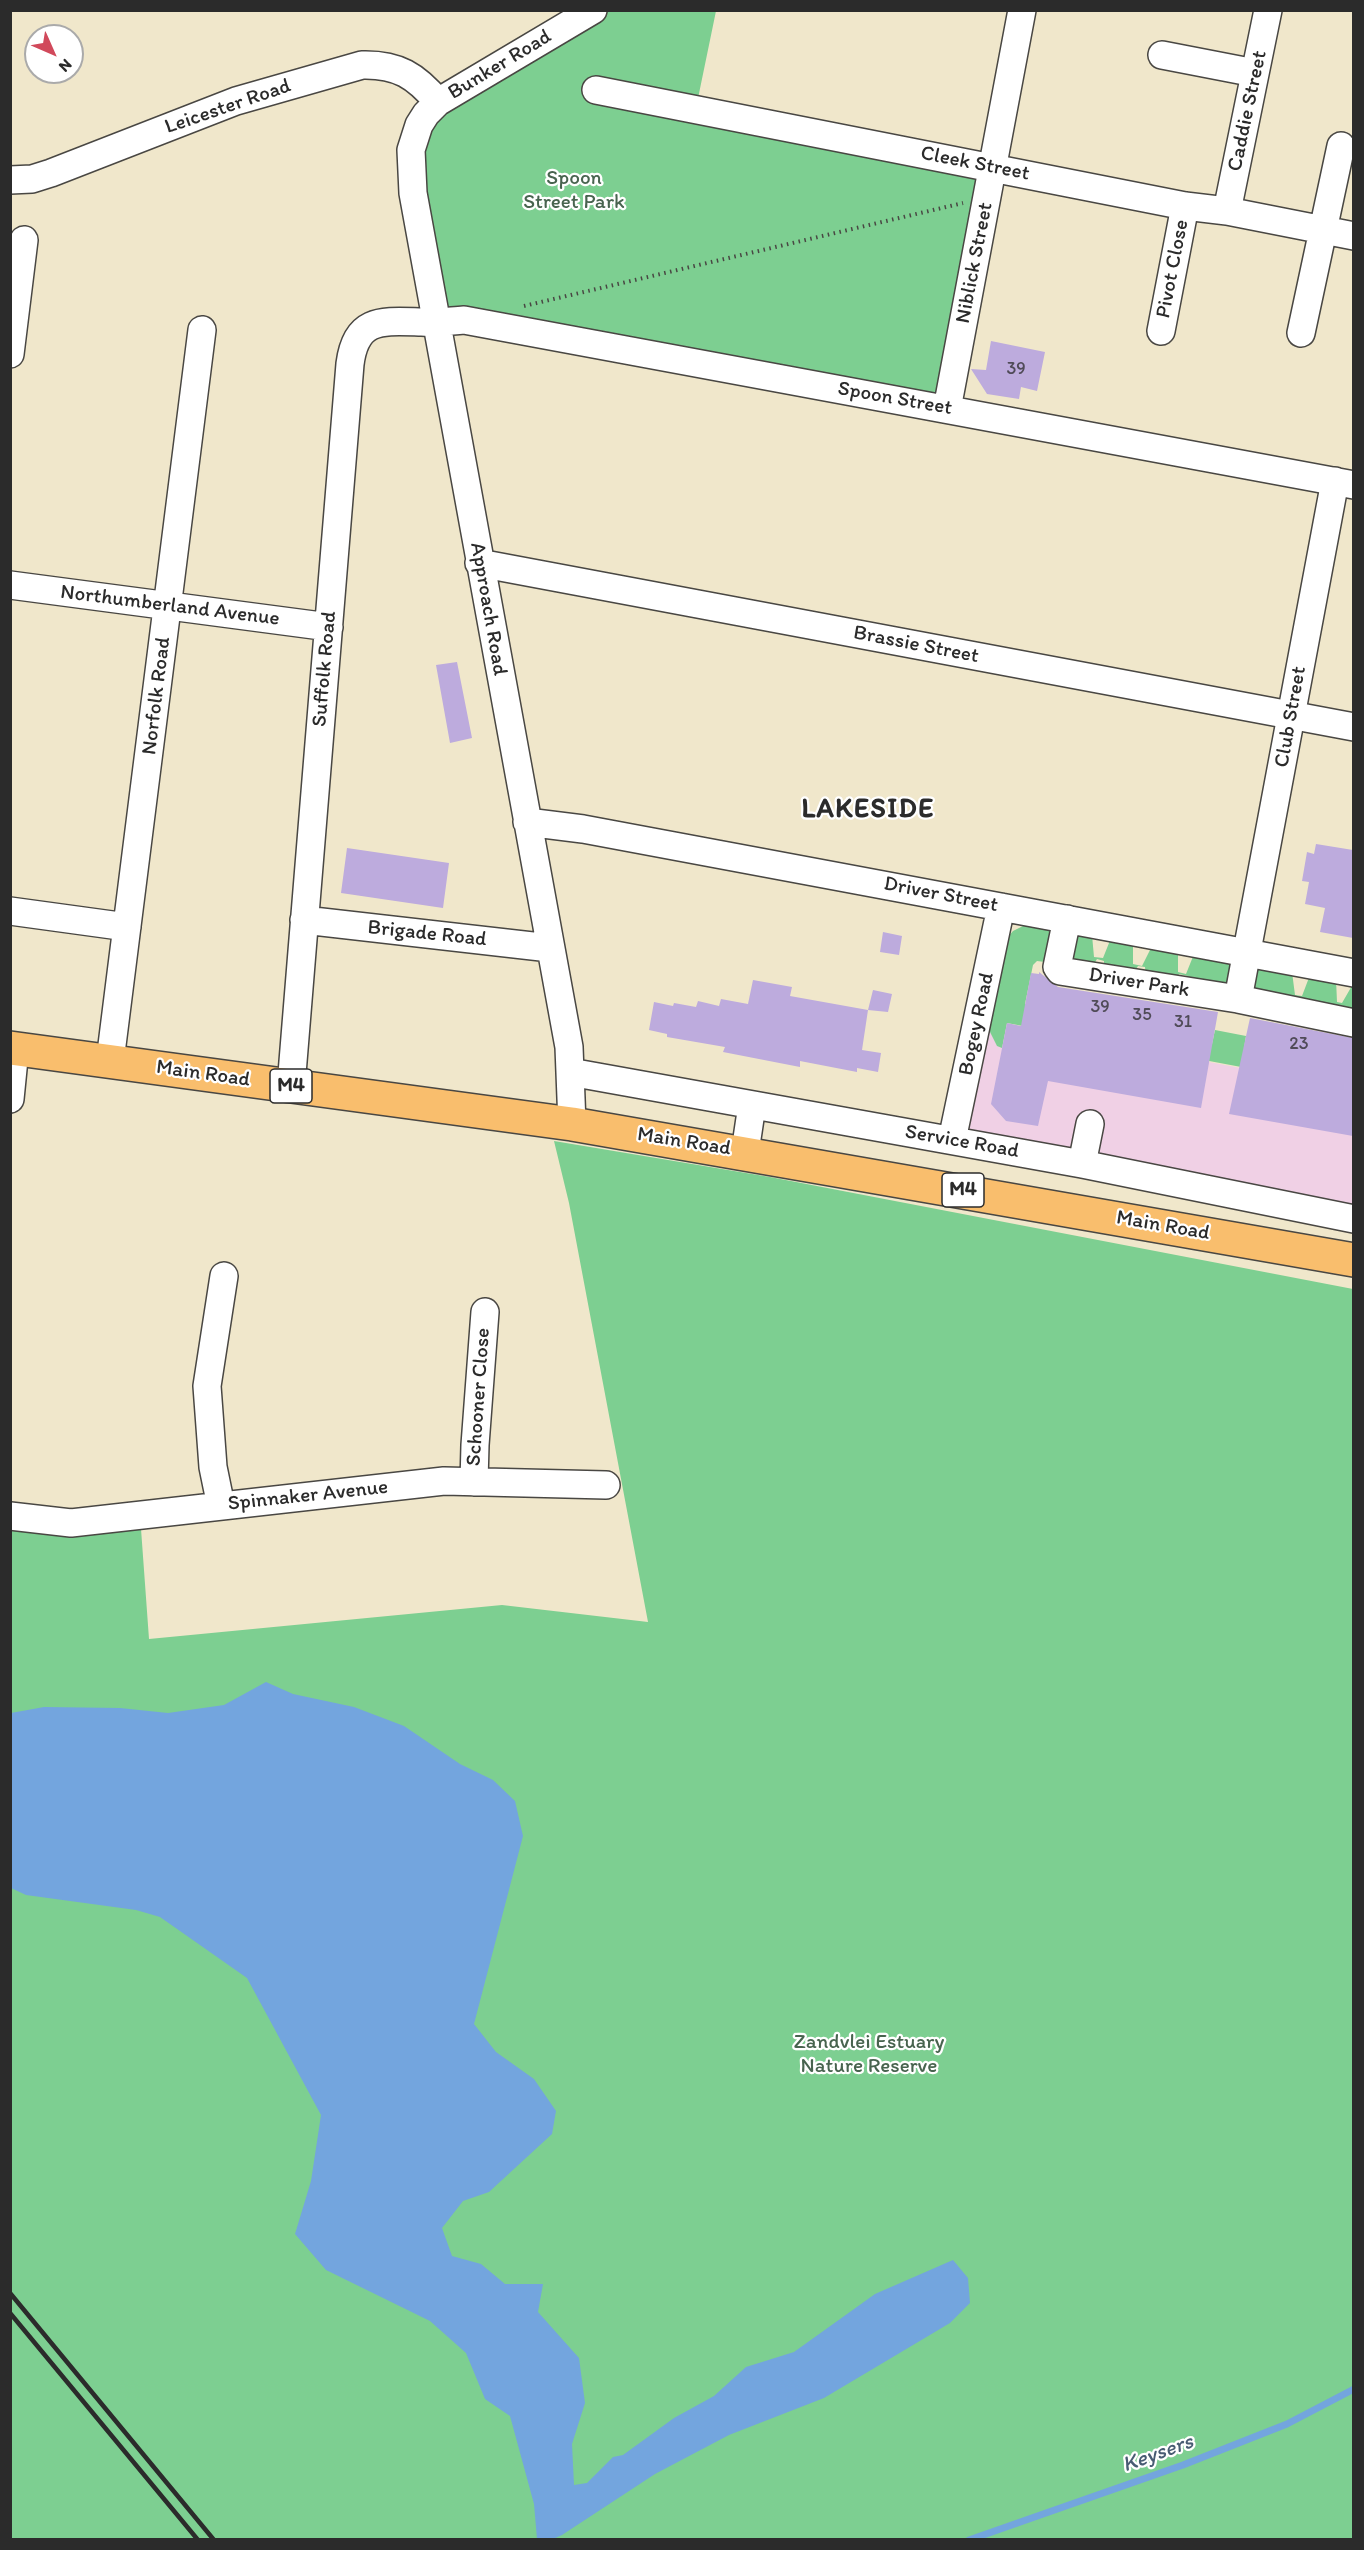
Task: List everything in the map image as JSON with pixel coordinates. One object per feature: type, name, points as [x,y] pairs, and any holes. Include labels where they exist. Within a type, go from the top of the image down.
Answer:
[{"type":"main road","name":"Main Road","points":[[13,1048],[572,1124],[745,1152],[1353,1260]]},
{"type":"street","name":"Bunker Road","points":[[438,102],[593,10]]},
{"type":"street","name":"Niblick Street","points":[[947,409],[1022,10]]},
{"type":"street","name":"Caddie Street","points":[[1227,211],[1268,10]]},
{"type":"street","points":[[1162,55],[1255,73]]},
{"type":"street","name":"Leicester Road","points":[[10,180],[32,179],[51,173],[236,101],[362,65],[378,64],[400,70],[422,83],[438,102]]},
{"type":"street","name":"Cleek Street","points":[[596,90],[1185,206],[1227,211],[1353,236]]},
{"type":"street","name":"Approach Road","points":[[438,102],[419,125],[410,159],[413,192],[569,1047],[572,1124]]},
{"type":"street","points":[[1301,333],[1341,146]]},
{"type":"street","name":"Pivot Close","points":[[1161,332],[1185,206]]},
{"type":"street","points":[[10,354],[24,240]]},
{"type":"street","name":"Spoon Street","points":[[436,323],[464,320],[1344,483]]},
{"type":"street","name":"Suffolk Road","points":[[291,1086],[352,347],[359,334],[371,324],[384,321],[436,323]]},
{"type":"street","name":"Norfolk Road","points":[[110,1061],[202,330]]},
{"type":"street","name":"Club Street","points":[[1240,992],[1291,715],[1344,483]]},
{"type":"street","name":"Brassie Street","points":[[479,563],[1353,727]]},
{"type":"street","name":"Northumberland Avenue","points":[[10,585],[329,627]]},
{"type":"street","name":"Driver Street","points":[[527,822],[583,829],[1353,973]]},
{"type":"street","name":"Bogey Road","points":[[952,1140],[1001,907]]},
{"type":"street","points":[[10,911],[127,927]]},
{"type":"street","name":"Driver Park","points":[[1067,919],[1057,967],[1060,971],[1240,992],[1353,1023]]},
{"type":"street","name":"Brigade Road","points":[[304,920],[550,948]]},
{"type":"street","points":[[10,1099],[13,1048]]},
{"type":"street","name":"Service Road","points":[[570,1072],[1082,1164],[1353,1219]]},
{"type":"street","points":[[745,1152],[752,1105]]},
{"type":"street","points":[[1082,1164],[1090,1124]]},
{"type":"street","points":[[221,1506],[213,1467],[207,1386],[224,1276]]},
{"type":"street","name":"Schooner Close","points":[[474,1482],[485,1312]]},
{"type":"street","name":"Spinnaker Avenue","points":[[10,1516],[71,1523],[444,1481],[606,1485]]},
{"type":"path","points":[[522,306],[987,197]]},
{"type":"shaded area","points":[[979,1019],[1353,1089],[1353,1219],[952,1140]]},
{"type":"green space","name":"Spoon Street Park","points":[[593,11],[716,11],[696,108],[992,167],[947,409],[436,323],[413,193],[438,102]]},
{"type":"green space","points":[[1027,924],[1056,929],[1045,962],[1037,961],[1033,965],[1025,1004],[1212,1044],[1215,1030],[1246,1036],[1244,1048],[1353,1066],[1353,1088],[1007,1023],[1002,1048],[997,1046],[989,1030],[1006,939],[1013,931]]},
{"type":"green space","points":[[1069,931],[1092,935],[1094,957],[1103,958],[1111,938],[1133,943],[1133,964],[1142,966],[1152,946],[1178,951],[1178,972],[1186,974],[1194,954],[1232,961],[1235,983],[1203,990],[1188,976],[1179,974],[1176,980],[1146,978],[1145,967],[1138,966],[1132,976],[1104,968],[1104,961],[1097,959],[1094,964],[1067,959]]},
{"type":"green space","points":[[1259,966],[1292,972],[1295,995],[1302,996],[1310,975],[1336,979],[1337,1002],[1342,1003],[1353,984],[1353,1021],[1344,1010],[1344,1006],[1336,1005],[1333,1011],[1303,1003],[1303,998],[1295,997],[1287,1006],[1248,986]]},
{"type":"green space","name":"Zandvlei Estuary Nature Reserve","points":[[554,1141],[770,1177],[1353,1289],[1353,2539],[11,2540],[11,1516],[140,1515],[149,1639],[502,1605],[648,1622],[569,1203]]},
{"type":"water","points":[[266,1682],[293,1694],[354,1707],[404,1726],[460,1764],[493,1780],[515,1801],[523,1836],[474,2024],[496,2052],[534,2079],[556,2111],[552,2134],[489,2192],[463,2201],[442,2228],[452,2256],[481,2264],[505,2284],[543,2284],[538,2312],[579,2358],[585,2403],[572,2444],[574,2485],[587,2483],[613,2457],[623,2455],[674,2418],[714,2396],[746,2367],[794,2352],[875,2294],[953,2260],[968,2278],[970,2303],[950,2323],[824,2398],[729,2435],[655,2474],[562,2535],[553,2539],[537,2539],[534,2504],[510,2416],[485,2399],[466,2353],[430,2321],[326,2270],[295,2234],[311,2181],[321,2115],[247,1978],[160,1917],[136,1910],[26,1895],[11,1888],[11,1713],[44,1707],[120,1708],[168,1713],[224,1705]]},
{"type":"building","points":[[991,341],[1045,352],[1037,391],[1021,387],[1019,399],[987,394],[971,369],[986,370]]},
{"type":"building","points":[[457,662],[472,738],[450,743],[436,665]]},
{"type":"building","points":[[1316,844],[1353,850],[1353,938],[1320,932],[1325,908],[1305,904],[1309,882],[1302,881],[1307,852],[1314,854]]},
{"type":"building","points":[[347,848],[449,863],[443,908],[341,893]]},
{"type":"building","points":[[883,932],[902,936],[899,955],[880,952]]},
{"type":"building","points":[[1039,972],[1058,987],[1218,1012],[1201,1108],[1048,1081],[1038,1126],[1006,1121],[991,1104],[1007,1023],[1021,1026],[1031,973],[1039,974]]},
{"type":"building","points":[[753,980],[792,987],[790,996],[868,1010],[862,1050],[881,1053],[878,1072],[857,1068],[857,1072],[800,1061],[800,1067],[723,1052],[725,1047],[667,1037],[667,1034],[649,1030],[654,1002],[696,1007],[698,1001],[719,1006],[721,999],[748,1004]]},
{"type":"building","points":[[873,990],[892,994],[888,1012],[868,1010]]},
{"type":"building","points":[[1250,1018],[1353,1038],[1353,1136],[1229,1114]]},
{"type":"waterway","name":"Keysers","points":[[969,2540],[1183,2465],[1287,2424],[1354,2389]]},
{"type":"railway","points":[[10,2293],[214,2540]]},
{"type":"railway","points":[[10,2313],[198,2540]]},
{"type":"district","name":"LAKESIDE","points":[[868,810]]}]
